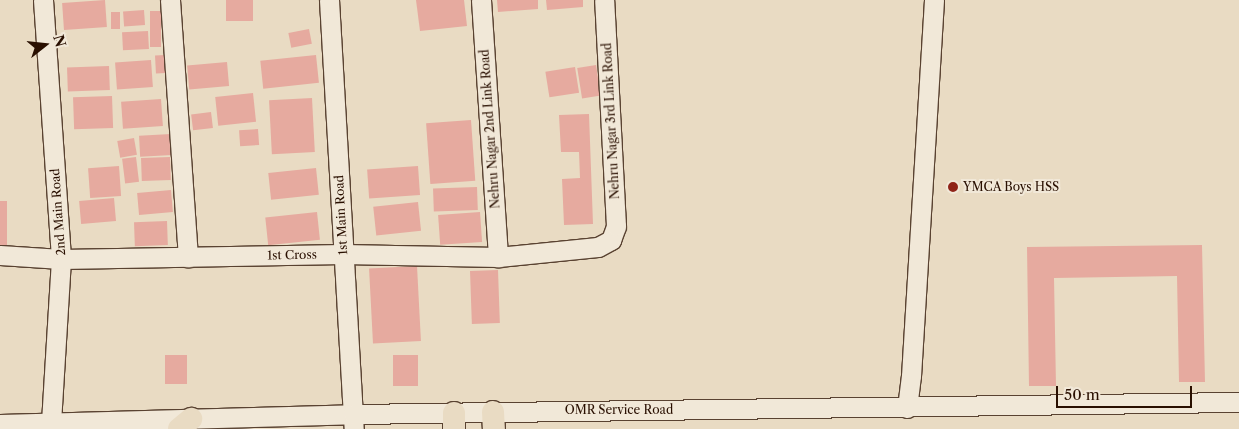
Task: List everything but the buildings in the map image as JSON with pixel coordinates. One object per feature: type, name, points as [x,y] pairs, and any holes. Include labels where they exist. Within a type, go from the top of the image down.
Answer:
[{"type":"street","name":"2nd Main Road","points":[[44,0],[62,259],[51,423]]},
{"type":"street","points":[[170,0],[188,256]]},
{"type":"street","name":"1st Main Road","points":[[329,0],[353,422]]},
{"type":"street","name":"Nehru Nagar 2nd Link Road","points":[[481,0],[498,257]]},
{"type":"street","name":"Nehru Nagar 3rd Link Road","points":[[604,0],[616,226],[611,240]]},
{"type":"street","points":[[907,408],[911,376],[934,0]]},
{"type":"street","name":"1st Cross","points":[[0,255],[62,259],[343,254],[498,257],[598,247],[611,240]]},
{"type":"street","name":"OMR Service Road","points":[[0,424],[454,421],[907,408],[1239,402]]},
{"type":"place","name":"YMCA Boys HSS","points":[[953,187]]}]
